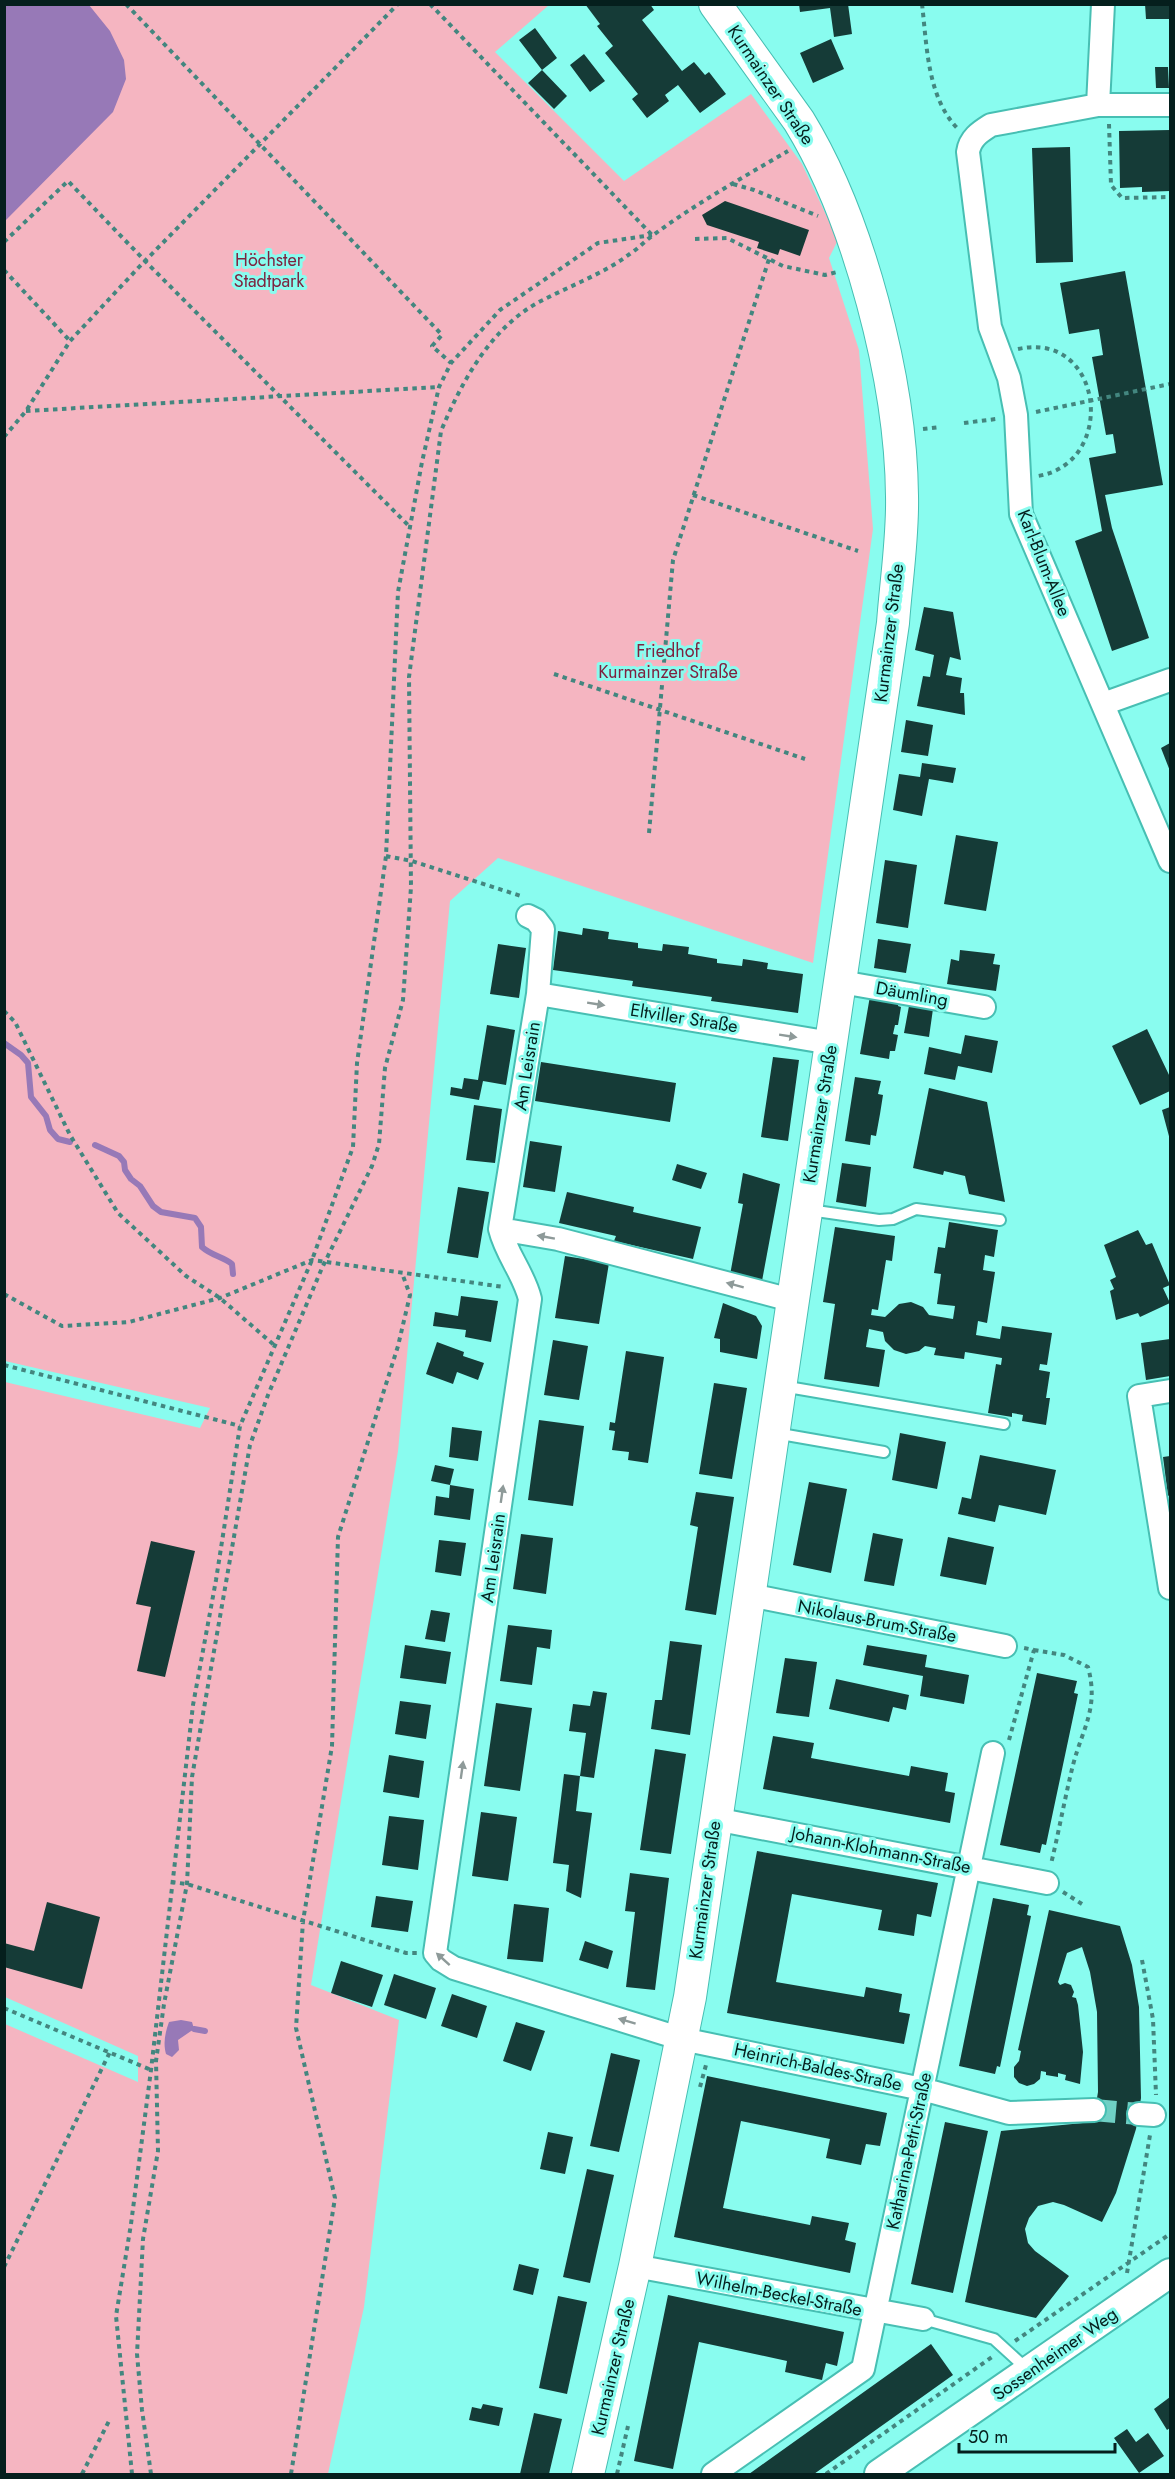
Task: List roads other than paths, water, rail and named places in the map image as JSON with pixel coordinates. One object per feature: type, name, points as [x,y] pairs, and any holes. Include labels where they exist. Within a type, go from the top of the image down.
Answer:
[{"type":"main road","name":"Kurmainzer Straße","points":[[588,2475],[635,2266],[682,2038],[893,623],[903,498],[898,432],[890,380],[861,265],[845,215],[809,138],[782,95],[715,4]]},
{"type":"street","points":[[1102,4],[1103,105],[1170,105]]},
{"type":"street","name":"Karl-Blum-Allee","points":[[1103,105],[991,125],[970,142],[968,161],[990,327],[1009,378],[1016,416],[1021,514],[1170,861]]},
{"type":"street","points":[[1103,704],[1170,680]]},
{"type":"street","name":"Am Leisrain","points":[[528,916],[536,920],[543,929],[538,994],[500,1229],[504,1244],[528,1288],[530,1299],[435,1953],[454,1968],[682,2038]]},
{"type":"street","name":"Däumling","points":[[841,982],[984,1007]]},
{"type":"street","name":"Eltviller Straße","points":[[538,994],[831,1042]]},
{"type":"street","points":[[500,1229],[558,1239],[791,1300]]},
{"type":"street","points":[[1170,1391],[1139,1396],[1170,1588]]},
{"type":"street","name":"Nikolaus-Brum-Straße","points":[[749,1595],[1005,1646]]},
{"type":"street","name":"Katharina-Petri-Straße","points":[[712,2475],[863,2369],[993,1753]]},
{"type":"street","name":"Johann-Klohmann-Straße","points":[[715,1819],[1047,1883]]},
{"type":"street","name":"Heinrich-Baldes-Straße","points":[[682,2038],[922,2089],[1009,2113],[1094,2110]]},
{"type":"street","name":"Wilhelm-Beckel-Straße","points":[[635,2266],[874,2312],[923,2319]]},
{"type":"street","name":"Sossenheimer Weg","points":[[879,2475],[1030,2372],[1170,2272]]},
{"type":"lane","points":[[805,1209],[879,1221],[893,1220],[916,1209],[1000,1220]]},
{"type":"lane","points":[[779,1386],[1004,1424]]},
{"type":"lane","points":[[772,1433],[884,1452]]},
{"type":"lane","points":[[923,2319],[994,2339],[1020,2360],[1030,2372]]},
{"type":"waterway","points":[[4,1043],[28,1063],[31,1097],[46,1116],[50,1130],[58,1139],[70,1142]]},
{"type":"waterway","points":[[95,1145],[119,1156],[131,1179],[140,1186],[153,1206],[161,1212],[195,1218],[201,1227],[202,1247],[232,1264],[233,1274]]},
{"type":"waterway","points":[[194,2029],[205,2031]]},
{"type":"tunnel","points":[[1094,2110],[1139,2114]]},
{"type":"park label","name":"Höchster Stadtpark","points":[[269,270]]},
{"type":"park label","name":"Friedhof Kurmainzer Straße","points":[[668,661]]}]
